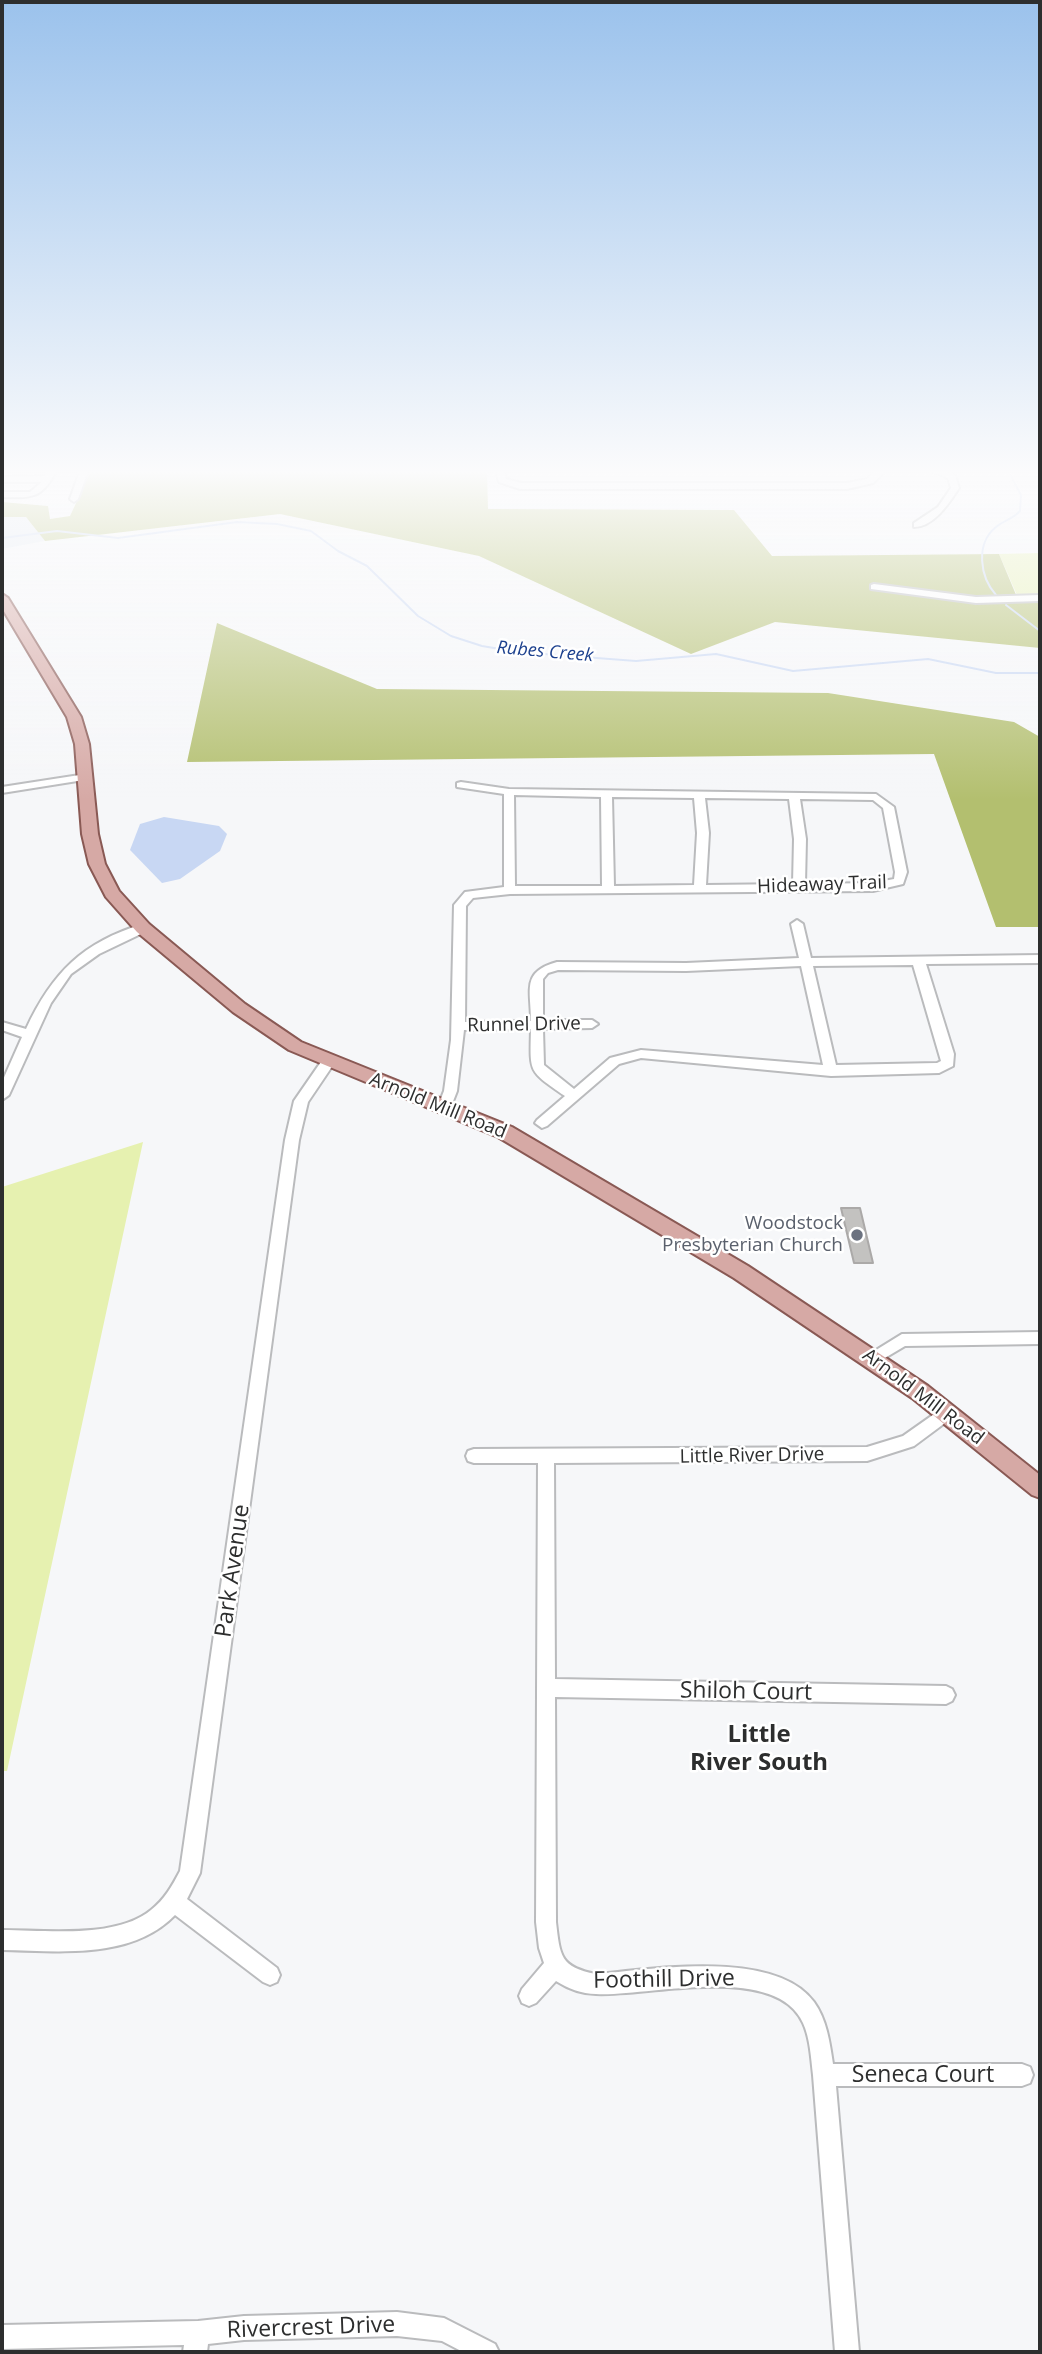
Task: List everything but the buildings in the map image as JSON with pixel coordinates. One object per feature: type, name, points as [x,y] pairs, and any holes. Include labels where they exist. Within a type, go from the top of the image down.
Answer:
[{"type":"main road","name":"Arnold Mill Road","points":[[2,598],[74,717],[86,777],[90,834],[97,864],[112,893],[143,928],[251,1017],[295,1046],[328,1062],[445,1106],[505,1132],[741,1272],[873,1359],[947,1412],[1040,1488]]},
{"type":"street","points":[[874,587],[967,599],[1040,598]]},
{"type":"street","points":[[2,790],[86,777]]},
{"type":"street","name":"Hideaway Trail","points":[[445,1106],[452,1090],[457,1026],[460,905],[476,892],[873,887],[899,881],[901,872],[894,830],[884,801],[865,796],[509,792],[461,785]]},
{"type":"street","points":[[509,792],[510,890]]},
{"type":"street","points":[[606,794],[608,890]]},
{"type":"street","points":[[794,795],[800,839],[799,887]]},
{"type":"street","points":[[699,796],[703,833],[700,889]]},
{"type":"street","points":[[797,924],[831,1071]]},
{"type":"street","points":[[2,1095],[58,984],[79,961],[143,928]]},
{"type":"street","points":[[573,1095],[537,1066],[537,978],[544,970],[557,966],[686,967],[806,962],[1040,959]]},
{"type":"street","points":[[542,1123],[615,1062],[640,1054],[831,1071],[939,1068],[948,1063],[918,960]]},
{"type":"street","name":"Runnel Drive","points":[[457,1026],[592,1024]]},
{"type":"street","points":[[2,1026],[31,1035]]},
{"type":"street","name":"Park Avenue","points":[[176,1903],[194,1860],[294,1126],[305,1092],[328,1062]]},
{"type":"street","points":[[873,1359],[902,1340],[1040,1338]]},
{"type":"street","name":"Little River Drive","points":[[474,1456],[546,1458],[867,1454],[908,1441],[947,1412]]},
{"type":"street","points":[[529,1996],[555,1966],[549,1956],[547,1922],[546,1458]]},
{"type":"street","name":"Shiloh Court","points":[[547,1688],[946,1695]]},
{"type":"street","points":[[2,1940],[109,1938],[141,1929],[176,1903],[270,1975]]},
{"type":"street","name":"Foothill Drive","points":[[555,1966],[573,1981],[596,1984],[740,1978],[775,1984],[805,2007],[818,2040],[824,2075],[847,2352]]},
{"type":"street","name":"Seneca Court","points":[[824,2075],[1022,2075]]},
{"type":"street","name":"Rivercrest Drive","points":[[2,2337],[196,2343],[244,2328],[397,2323],[444,2330],[487,2352]]},
{"type":"green space","points":[[533,581],[1010,581],[1019,602],[1040,603],[1040,648],[775,622],[691,654]]},
{"type":"green space","points":[[1011,581],[1040,581],[1040,603],[1020,602]]},
{"type":"green space","points":[[217,623],[377,689],[828,693],[1014,722],[1040,737],[1040,927],[996,927],[934,754],[187,762]]},
{"type":"green space","points":[[143,1142],[7,1771],[2,1771],[2,1187]]},
{"type":"water","points":[[164,817],[219,826],[227,834],[220,851],[180,879],[162,883],[130,850],[140,824]]},
{"type":"waterway","name":"Rubes Creek","points":[[382,581],[418,616],[451,636],[482,646],[518,652],[636,661],[716,654],[793,671],[928,659],[996,673],[1040,673]]},
{"type":"waterway","points":[[987,581],[996,595]]},
{"type":"waterway","points":[[1006,605],[1040,631]]},
{"type":"place","name":"Woodstock Presbyterian Church","points":[[857,1235]]},
{"type":"district","name":"Little River South","points":[[759,1749]]}]
